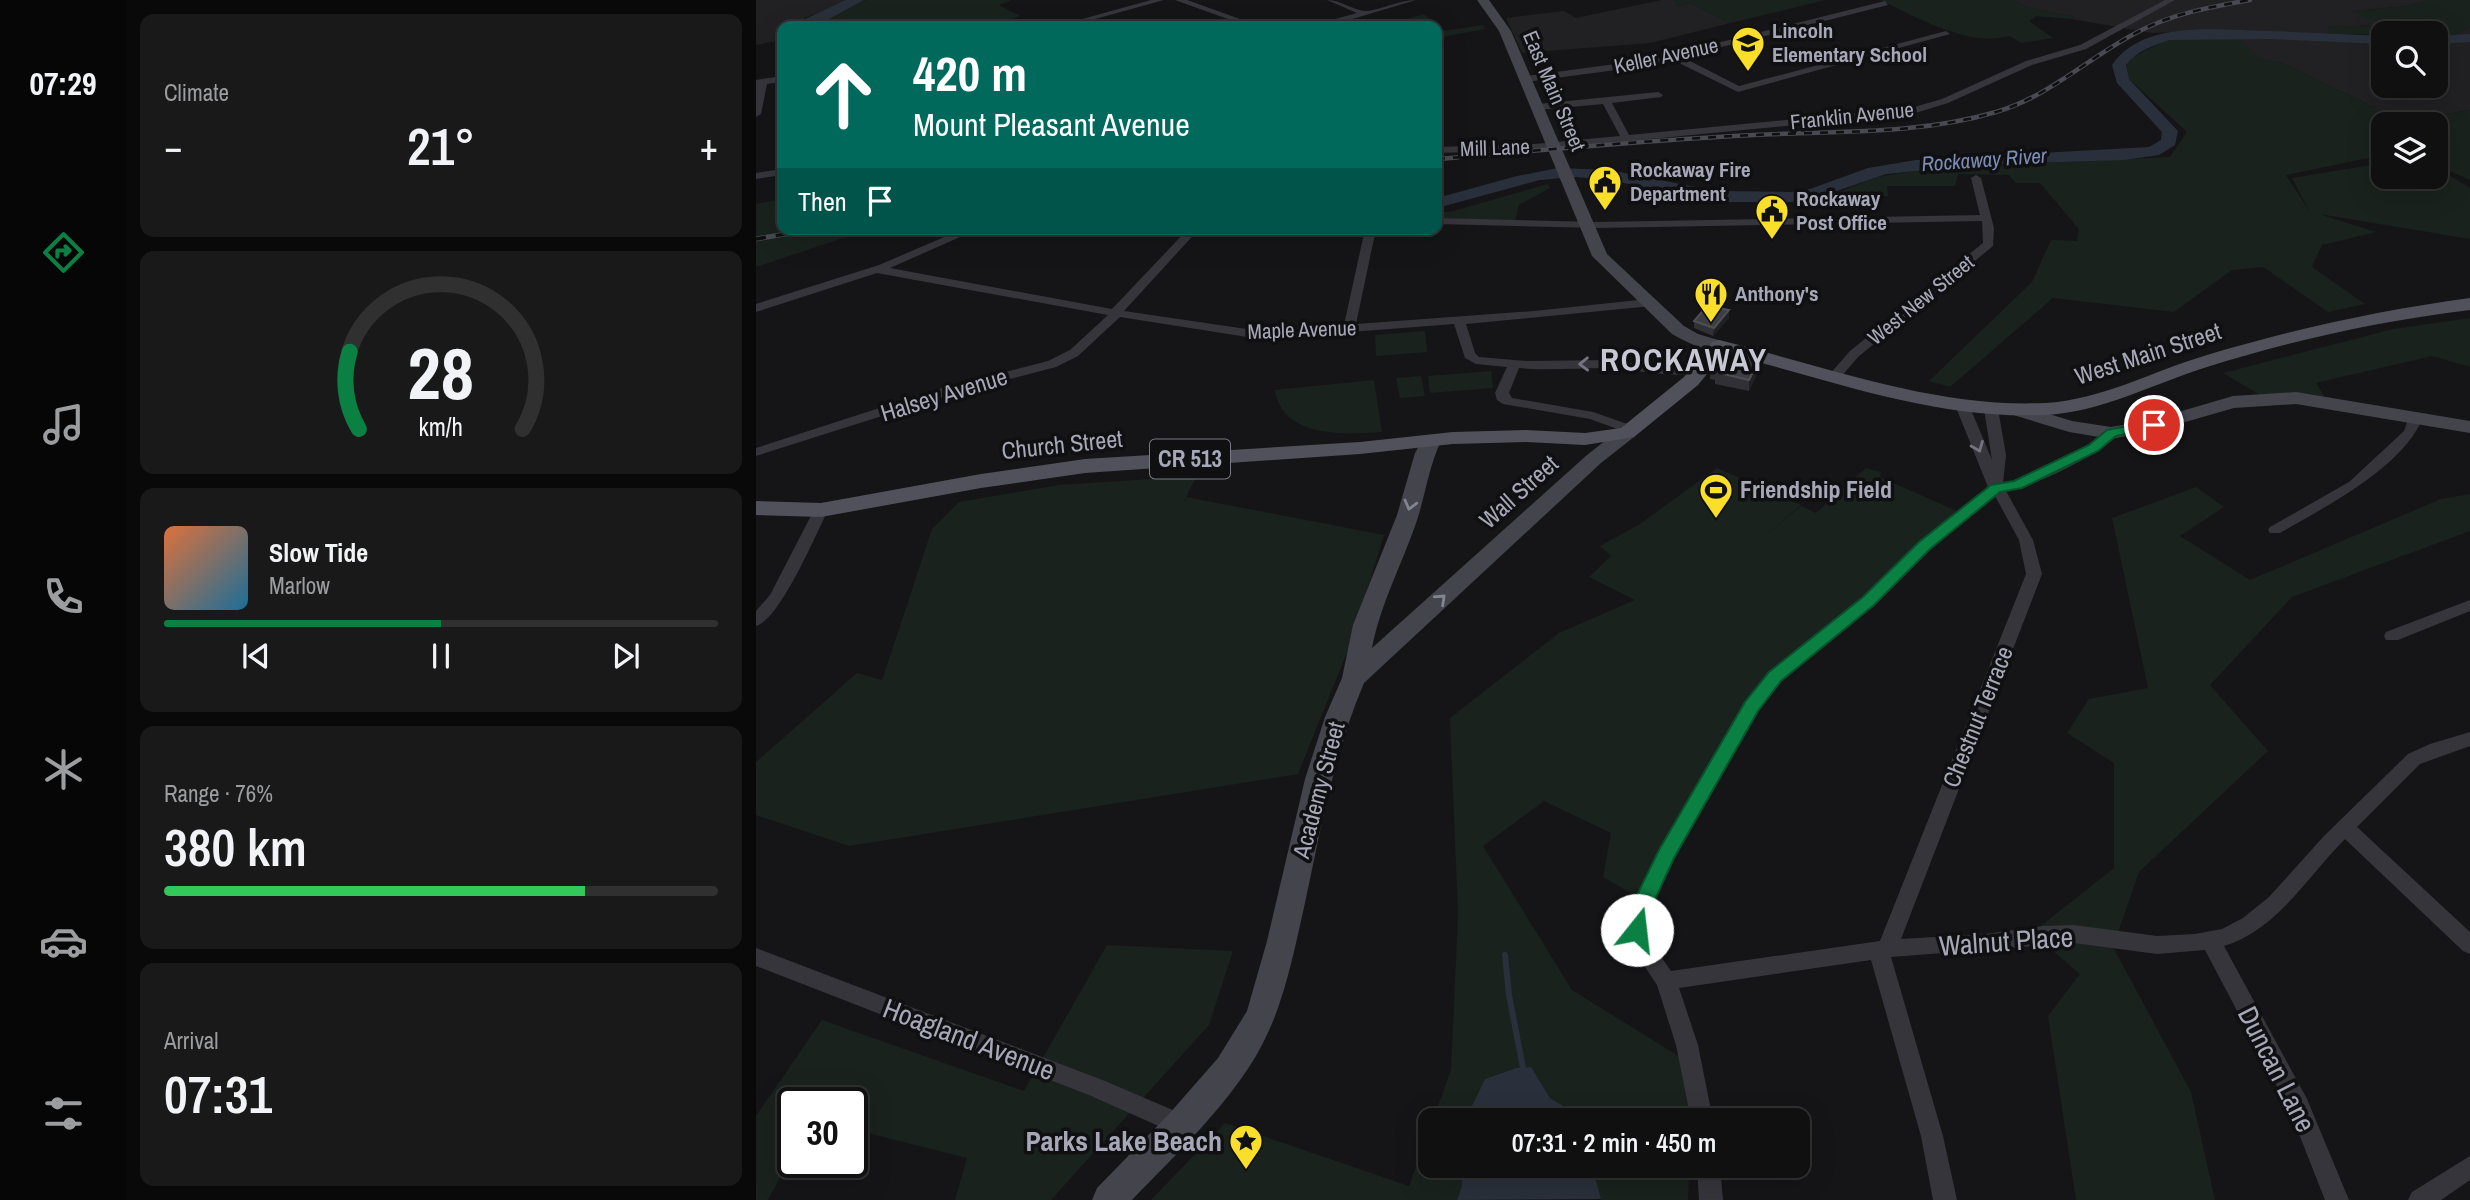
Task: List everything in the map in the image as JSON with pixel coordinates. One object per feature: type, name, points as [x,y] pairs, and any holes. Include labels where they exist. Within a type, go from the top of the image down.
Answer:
[{"type":"main road","name":"West Main Street","points":[[1719,346],[1962,405],[2017,410],[2091,403],[2194,365],[2311,332],[2387,314],[2470,304]]},
{"type":"main road","name":"Wall Street","points":[[1629,431],[1672,399],[1719,346]]},
{"type":"main road","name":"Church Street","points":[[756,508],[821,510],[1052,469],[1525,436],[1595,445]]},
{"type":"street","points":[[1080,21],[1160,0]]},
{"type":"street","points":[[1179,0],[1240,21]]},
{"type":"street","points":[[1331,0],[1366,14]]},
{"type":"street","points":[[1343,21],[1412,0]]},
{"type":"street","name":"East Main Street","points":[[1483,0],[1498,18],[1526,79],[1600,256],[1685,335],[1719,346]]},
{"type":"street","name":"Franklin Avenue","points":[[1553,145],[1887,115],[1921,109],[2021,67],[2083,47],[2171,0]]},
{"type":"street","name":"Keller Avenue","points":[[1526,79],[1653,62],[1885,3]]},
{"type":"street","points":[[1674,57],[1738,89],[1946,34]]},
{"type":"street","points":[[756,114],[759,82],[777,80]]},
{"type":"street","points":[[1538,107],[1658,95]]},
{"type":"street","points":[[1606,101],[1626,138]]},
{"type":"street","name":"Mill Lane","points":[[1442,150],[1553,145]]},
{"type":"street","points":[[756,176],[777,173]]},
{"type":"street","name":"West New Street","points":[[1835,375],[1854,354],[1989,244],[1976,178]]},
{"type":"street","points":[[1442,221],[1585,224],[1985,218]]},
{"type":"street","points":[[756,308],[876,269],[959,235]]},
{"type":"street","name":"Halsey Avenue","points":[[756,452],[940,393],[1052,365],[1074,353],[1117,313],[1188,235]]},
{"type":"street","points":[[1349,330],[1370,235]]},
{"type":"street","name":"Maple Avenue","points":[[876,269],[1247,334],[1349,330],[1648,303]]},
{"type":"street","points":[[1459,320],[1472,359],[1514,365],[1610,364],[1658,371],[1701,368]]},
{"type":"street","points":[[1514,365],[1502,393],[1502,397],[1508,401],[1593,415],[1629,431]]},
{"type":"street","points":[[2017,410],[2069,426],[2112,433],[2154,425],[2233,402],[2270,398],[2322,401],[2470,427]]},
{"type":"street","name":"Chestnut Terrace","points":[[1883,950],[2034,574],[2026,540],[2006,501],[1996,488],[1962,405]]},
{"type":"street","points":[[1991,409],[1999,455],[1996,488]]},
{"type":"street","points":[[2275,530],[2354,485],[2410,433],[2416,417]]},
{"type":"street","name":"Wall Street","points":[[1354,678],[1595,445],[1629,431]]},
{"type":"street","points":[[1699,1108],[1686,1045],[1666,981],[1644,949],[1637,930],[1640,915],[1666,855],[1752,707],[1775,676],[1869,601],[1925,545],[1996,488],[2017,485],[2094,448],[2112,433]]},
{"type":"street","name":"Academy Street","points":[[1109,1200],[1181,1125],[1239,1054],[1262,1012],[1282,941],[1318,779],[1337,717],[1354,678],[1363,630],[1408,515],[1425,453],[1431,441]]},
{"type":"street","points":[[756,621],[776,598],[821,510]]},
{"type":"street","points":[[2392,636],[2470,604]]},
{"type":"street","points":[[1363,630],[1403,633]]},
{"type":"street","name":"Walnut Place","points":[[1666,981],[1883,950],[1985,943],[2043,935],[2074,934],[2157,945],[2226,937],[2250,924],[2276,903],[2414,759],[2436,748],[2469,740]]},
{"type":"street","points":[[2345,828],[2470,945]]},
{"type":"street","name":"Duncan Lane","points":[[2211,940],[2299,1106],[2337,1200]]},
{"type":"street","points":[[1883,950],[1892,1006],[1909,1050],[1945,1200]]},
{"type":"street","name":"Hoagland Avenue","points":[[756,957],[1097,1088],[1181,1125]]},
{"type":"street","points":[[2420,1200],[2470,1167]]},
{"type":"street","points":[[1710,1178],[1711,1200]]},
{"type":"shaded area","points":[[756,0],[852,0],[804,18],[805,21],[777,21],[777,41],[756,45]]},
{"type":"shaded area","points":[[866,0],[1012,0],[999,5],[1020,16],[1006,21],[817,21]]},
{"type":"shaded area","points":[[1661,0],[1673,0],[1678,6],[1690,3],[1730,23],[1650,43],[1522,53],[1506,18],[1564,11],[1576,18]]},
{"type":"shaded area","points":[[1673,0],[1826,0],[1730,23],[1690,3],[1678,6]]},
{"type":"shaded area","points":[[1880,0],[2013,0],[2026,7],[2076,17],[2071,19],[2037,16],[2029,21],[2053,38],[2021,43],[2010,36],[1976,38],[1943,29]]},
{"type":"shaded area","points":[[2013,0],[2428,0],[2408,6],[2353,11],[2398,21],[2371,21],[2371,25],[2328,27],[2330,35],[2371,35],[2371,98],[2448,98],[2448,36],[2470,27],[2470,110],[2448,114],[2379,110],[2283,63],[2259,59],[2237,36],[2197,31],[2152,33],[2071,19],[2074,17],[2026,7]]},
{"type":"shaded area","points":[[2428,0],[2470,0],[2470,27],[2448,36],[2448,21],[2378,21],[2351,11],[2408,6]]},
{"type":"shaded area","points":[[1424,14],[1432,21],[1400,21]]},
{"type":"shaded area","points":[[1483,25],[1485,29],[1442,37],[1442,30]]},
{"type":"shaded area","points":[[2371,25],[2371,34],[2330,35],[2328,27]]},
{"type":"shaded area","points":[[2237,36],[2260,59],[2283,63],[2379,110],[2393,112],[2371,112],[2371,157],[2286,175],[2310,212],[2292,178],[2371,165],[2371,189],[2448,189],[2448,174],[2470,188],[2470,239],[2319,214],[2376,232],[2322,245],[2312,267],[2365,304],[2328,312],[2263,267],[2232,270],[2174,312],[2053,298],[1950,387],[1929,381],[2032,282],[2051,240],[2077,241],[2079,229],[2040,183],[2016,183],[2009,175],[1958,174],[1955,186],[1887,186],[1888,196],[1823,198],[1877,177],[1933,168],[2170,157],[2187,132],[2127,77],[2127,60],[2167,40]]},
{"type":"shaded area","points":[[2470,110],[2470,180],[2448,170],[2448,114]]},
{"type":"shaded area","points":[[1548,184],[1550,188],[1519,205],[1515,221],[1442,218],[1442,212]]},
{"type":"shaded area","points":[[777,200],[777,235],[852,235],[756,267],[756,204]]},
{"type":"shaded area","points":[[2470,318],[2470,367],[2432,356],[2316,383],[2326,399],[2260,395],[2223,373],[2393,329]]},
{"type":"shaded area","points":[[1425,331],[1427,352],[1376,356],[1375,335]]},
{"type":"shaded area","points":[[1491,371],[1493,388],[1430,393],[1428,376]]},
{"type":"shaded area","points":[[1421,376],[1425,396],[1400,398],[1396,378]]},
{"type":"shaded area","points":[[1374,380],[1382,432],[1333,433],[1302,425],[1289,417],[1280,406],[1275,390]]},
{"type":"shaded area","points":[[1717,468],[1801,505],[1766,535],[1801,506],[1816,513],[1866,468],[1881,472],[1880,477],[1961,513],[1795,655],[1639,898],[1603,877],[1611,833],[1544,801],[1483,846],[1572,990],[1693,1065],[1691,1108],[1567,1108],[1550,1098],[1530,1067],[1516,1068],[1485,1079],[1471,1108],[1437,1108],[1451,1070],[1458,915],[1450,718],[1559,633],[1635,600],[1589,577],[1611,556],[1600,546],[1640,524]]},
{"type":"shaded area","points":[[1197,476],[1186,497],[1384,535],[1350,645],[1298,774],[849,846],[756,815],[756,762],[857,673],[882,680],[932,529],[959,502],[1059,485]]},
{"type":"shaded area","points":[[2196,487],[2224,507],[2180,536],[2250,580],[2441,499],[2470,494],[2470,531],[2292,597],[2210,685],[2268,751],[2139,872],[2113,947],[2191,1092],[2215,1200],[2076,1200],[2048,1016],[2080,974],[2032,933],[2114,868],[2114,763],[2067,733],[2089,699],[2148,688],[2112,518]]},
{"type":"shaded area","points":[[1107,945],[1233,951],[1209,1025],[1051,1200],[955,1200],[967,1158],[868,1133],[868,1087],[777,1087],[777,1178],[780,1178],[768,1200],[756,1200],[756,1116],[822,1020],[1024,1091]]},
{"type":"shaded area","points":[[1531,1067],[1550,1098],[1567,1108],[1471,1108],[1485,1079],[1516,1068]]},
{"type":"shaded area","points":[[1225,1123],[1409,1186],[1418,1162],[1418,1178],[1462,1178],[1457,1200],[1151,1200]]},
{"type":"shaded area","points":[[1462,1178],[1595,1178],[1601,1199],[1457,1200]]},
{"type":"shaded area","points":[[1595,1178],[1689,1178],[1688,1200],[1601,1200]]},
{"type":"building","points":[[1707,306],[1729,310],[1714,328],[1694,321]]},
{"type":"building","points":[[1721,356],[1758,362],[1749,380],[1716,372],[1718,369],[1711,367]]},
{"type":"waterway","name":"Rockaway River","points":[[812,21],[857,0]]},
{"type":"waterway","name":"Rockaway River","points":[[1442,202],[1523,179],[1558,173],[1609,175],[1716,196],[1791,197],[1816,192],[1862,175],[1916,165],[1975,160],[2124,155],[2153,151],[2169,142],[2170,131],[2122,80],[2119,65],[2127,54],[2151,41],[2170,36],[2271,35],[2371,39]]},
{"type":"waterway","name":"Rockaway River","points":[[2448,39],[2470,38]]},
{"type":"waterway","points":[[1505,955],[1509,995],[1523,1068]]},
{"type":"railway","points":[[1442,159],[1675,140],[1876,131],[1937,125],[1996,112],[2033,97],[2117,44],[2162,21],[2190,12],[2250,0]]},
{"type":"railway","points":[[756,239],[779,235]]},
{"type":"place","name":"Lincoln Elementary School","points":[[1748,73]]},
{"type":"place","name":"Rockaway Fire Department","points":[[1605,212]]},
{"type":"place","name":"Rockaway Post Office","points":[[1772,241]]},
{"type":"place","name":"Anthony's","points":[[1711,324]]},
{"type":"place","name":"Friendship Field","points":[[1716,520]]},
{"type":"place","name":"Parks Lake Beach","points":[[1246,1171]]},
{"type":"district","name":"ROCKAWAY","points":[[1684,360]]},
{"type":"route","points":[[1637,930],[1647,895],[1666,855],[1752,707],[1775,676],[1869,601],[1892,581],[1925,545],[1996,488],[2017,485],[2094,448],[2112,433],[2154,425]]}]
